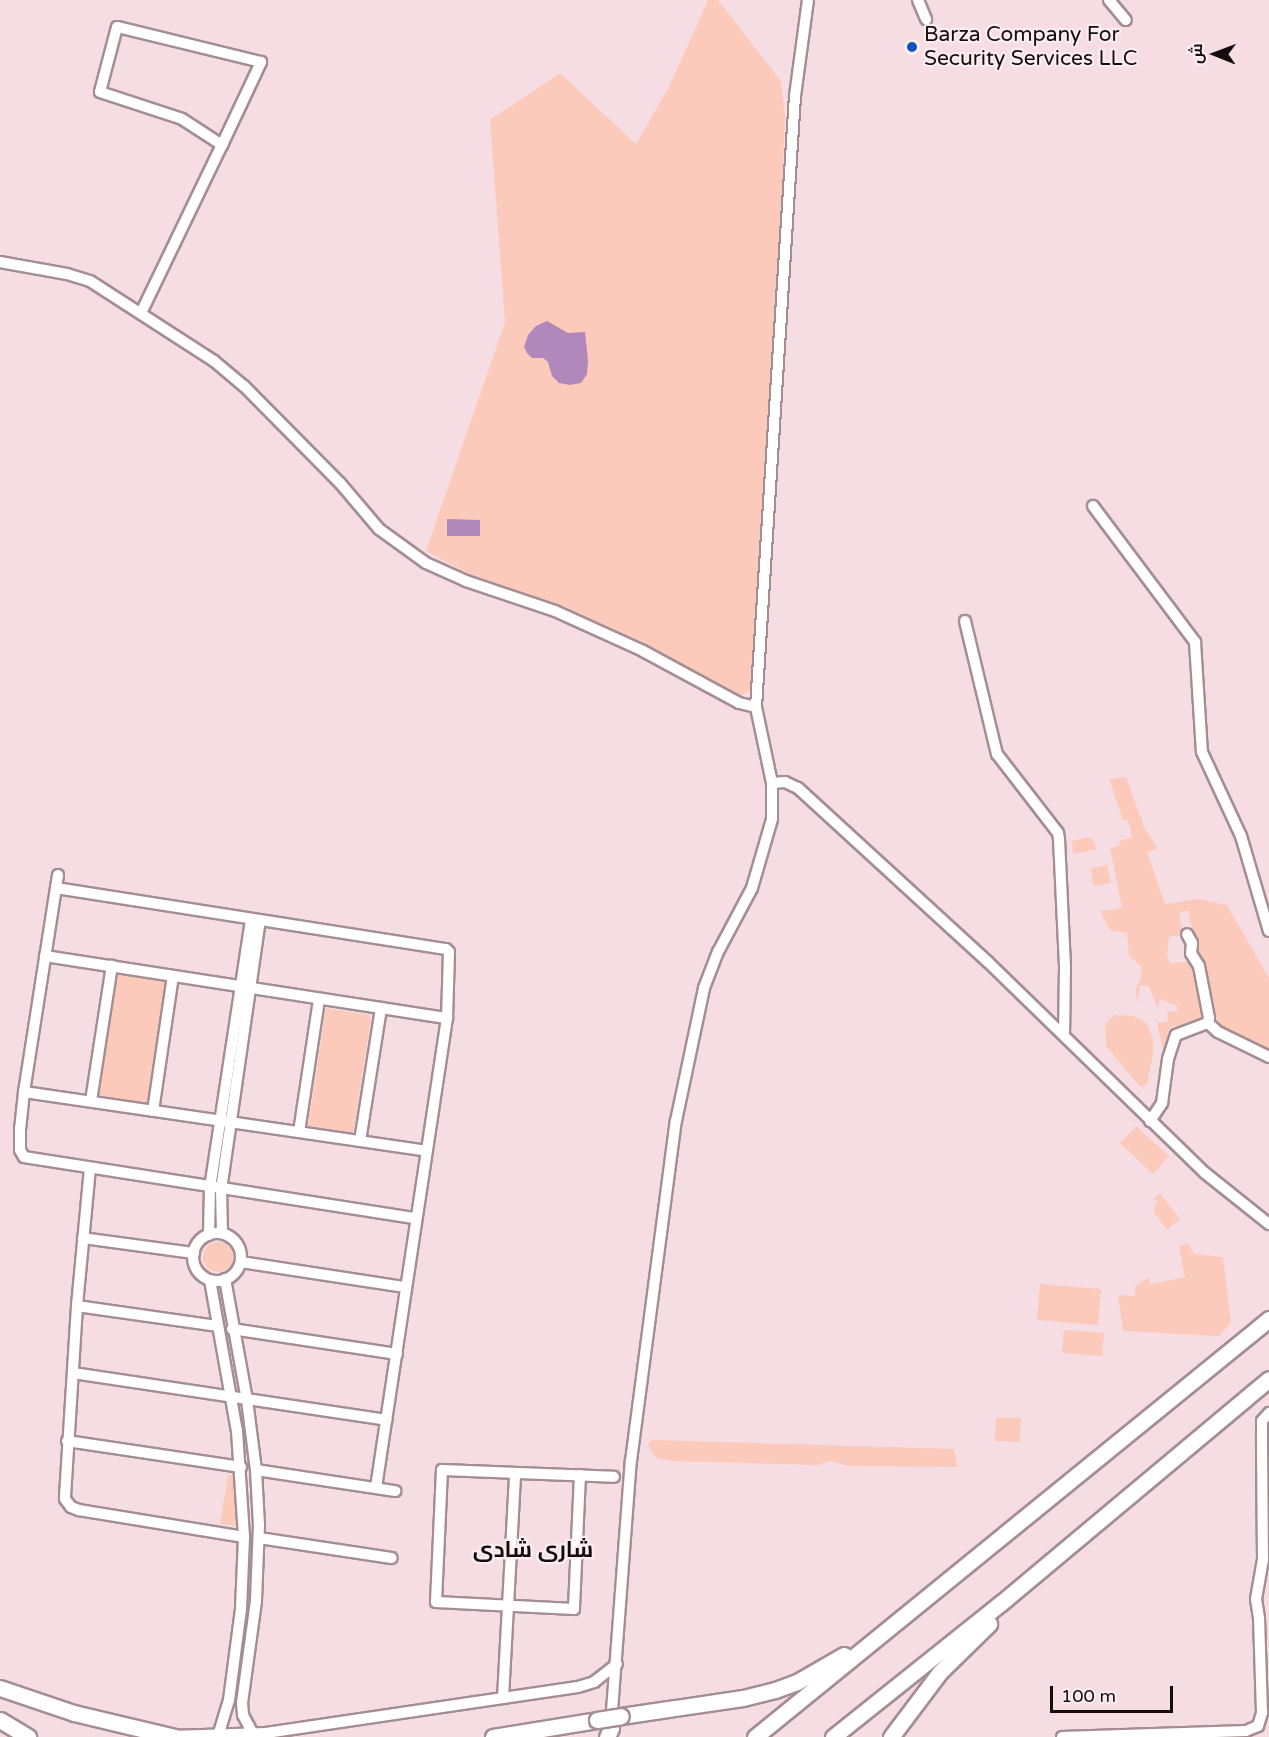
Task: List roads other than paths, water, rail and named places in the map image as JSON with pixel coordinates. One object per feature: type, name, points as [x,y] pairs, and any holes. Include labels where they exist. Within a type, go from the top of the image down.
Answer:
[{"type":"highway","points":[[755,1737],[1269,1319]]},
{"type":"highway","points":[[833,1737],[1001,1603],[1269,1379]]},
{"type":"highway","points":[[891,1737],[939,1671],[1081,1534]]},
{"type":"highway","points":[[493,1737],[743,1698],[775,1690],[797,1682],[885,1631]]},
{"type":"highway","points":[[0,1688],[74,1713],[173,1736]]},
{"type":"highway","points":[[0,1720],[28,1737]]},
{"type":"street","points":[[610,1734],[631,1461],[676,1121],[704,988],[718,952],[752,888],[766,847],[772,819],[772,783],[756,707],[795,96],[808,0]]},
{"type":"street","points":[[918,0],[926,19]]},
{"type":"street","points":[[1109,0],[1126,20]]},
{"type":"street","points":[[141,313],[222,145],[261,62],[117,27],[100,92],[182,119],[222,145]]},
{"type":"street","points":[[0,261],[79,277],[101,286],[204,353],[234,377],[340,483],[379,529],[413,556],[452,576],[555,611],[643,651],[739,703],[756,707]]},
{"type":"street","points":[[1093,506],[1195,642],[1202,752],[1241,836],[1269,931]]},
{"type":"street","points":[[965,621],[998,754],[1058,833],[1065,977],[1064,1034]]},
{"type":"street","points":[[772,783],[785,782],[798,788],[1064,1034],[1205,1173],[1269,1224]]},
{"type":"street","points":[[58,875],[24,1092],[20,1150],[24,1157],[216,1189],[415,1218]]},
{"type":"street","points":[[56,888],[446,949],[451,959],[447,1018],[376,1488]]},
{"type":"street","points":[[209,1235],[256,920]]},
{"type":"street","points":[[1187,934],[1192,943],[1191,953],[1199,966],[1208,1023]]},
{"type":"street","points":[[45,956],[447,1018]]},
{"type":"street","points":[[91,1101],[112,966]]},
{"type":"street","points":[[153,1111],[173,976]]},
{"type":"street","points":[[299,1132],[319,999]]},
{"type":"street","points":[[360,1141],[381,1008]]},
{"type":"street","points":[[1150,1121],[1162,1103],[1170,1051],[1176,1035],[1208,1023]]},
{"type":"street","points":[[1208,1023],[1218,1032],[1269,1056]]},
{"type":"street","points":[[24,1092],[426,1151]]},
{"type":"street","points":[[90,1168],[67,1441],[64,1494],[66,1503],[72,1507],[244,1537]]},
{"type":"street","points":[[216,1189],[222,1233]]},
{"type":"street","points":[[210,1280],[225,1279],[235,1273],[241,1262],[237,1244],[222,1233],[201,1239],[194,1253],[196,1268],[210,1280],[241,1467],[244,1537],[238,1631],[229,1700],[218,1736]]},
{"type":"street","points":[[83,1238],[194,1253]]},
{"type":"street","points":[[241,1262],[405,1287]]},
{"type":"street","points":[[225,1279],[232,1329],[247,1400],[256,1470],[259,1538],[256,1601],[242,1703],[243,1715],[253,1734]]},
{"type":"street","points":[[77,1306],[217,1326]]},
{"type":"street","points":[[232,1329],[397,1354]]},
{"type":"street","points":[[73,1373],[386,1420]]},
{"type":"street","points":[[1062,1737],[1246,1731],[1258,1726],[1262,1701],[1260,1618],[1256,1599],[1263,1560],[1262,1428],[1264,1417],[1269,1413]]},
{"type":"street","points":[[67,1441],[241,1467]]},
{"type":"street","points":[[256,1470],[395,1491]]},
{"type":"street","points":[[580,1475],[574,1609],[436,1602],[442,1470],[580,1475],[614,1477]]},
{"type":"street","points":[[503,1698],[515,1473]]},
{"type":"street","points":[[259,1538],[391,1558]]},
{"type":"street","points":[[173,1736],[253,1734],[588,1685],[617,1664]]},
{"type":"place","name":"Barza Company For Security Services LLC","points":[[912,47]]},
{"type":"district","name":"شاری شادی","points":[[533,1551]]}]
